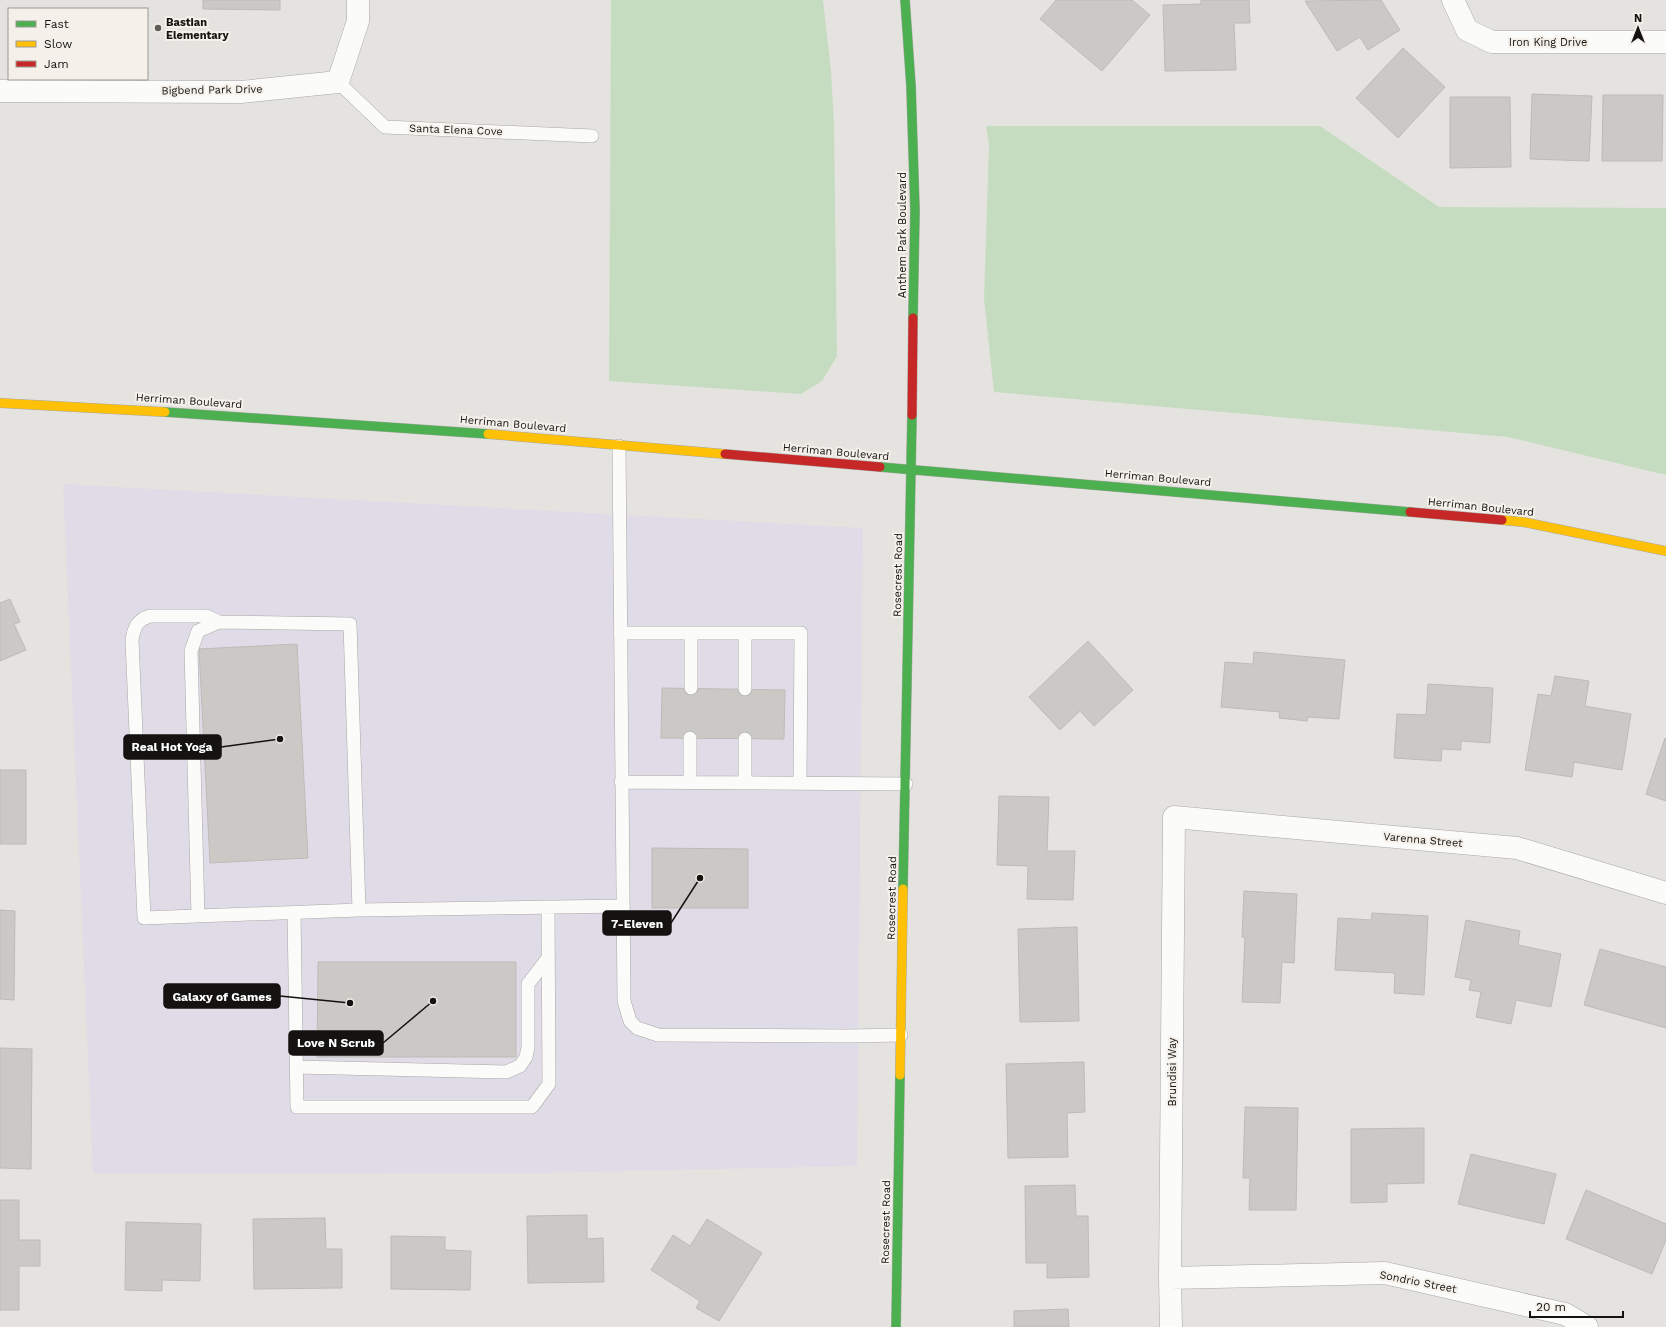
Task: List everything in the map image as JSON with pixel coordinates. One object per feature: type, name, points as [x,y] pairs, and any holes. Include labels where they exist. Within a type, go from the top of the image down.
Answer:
[{"type":"main road","name":"Anthem Park Boulevard","points":[[905,0],[911,86],[915,211],[911,470]]},
{"type":"main road","name":"Herriman Boulevard","points":[[0,403],[96,407],[420,428],[619,446],[1238,496],[1523,522],[1666,550]]},
{"type":"main road","name":"Rosecrest Road","points":[[896,1327],[911,470]]},
{"type":"street","points":[[338,82],[358,21],[358,0]]},
{"type":"street","name":"Iron King Drive","points":[[1453,0],[1467,30],[1492,42],[1666,42]]},
{"type":"street","name":"Bigbend Park Drive","points":[[0,91],[242,92],[338,82]]},
{"type":"street","name":"Varenna Street","points":[[1174,817],[1517,848],[1666,893]]},
{"type":"street","name":"Brundisi Way","points":[[1172,1327],[1170,1278],[1174,817]]},
{"type":"street","name":"Sondrio Street","points":[[1170,1278],[1385,1273],[1565,1314],[1587,1327]]},
{"type":"lane","name":"Santa Elena Cove","points":[[338,82],[385,127],[592,136]]},
{"type":"lane","points":[[619,446],[622,906],[624,1001],[630,1021],[637,1028],[658,1035],[901,1035]]},
{"type":"lane","points":[[359,910],[350,624],[219,622],[206,616],[150,616],[142,618],[133,628],[132,640],[144,918],[359,910],[622,906]]},
{"type":"lane","points":[[198,916],[191,651],[198,631],[219,622]]},
{"type":"lane","points":[[620,633],[801,633],[800,782]]},
{"type":"lane","points":[[691,633],[691,688]]},
{"type":"lane","points":[[745,633],[745,689]]},
{"type":"lane","points":[[690,738],[690,782]]},
{"type":"lane","points":[[745,739],[745,782]]},
{"type":"lane","points":[[621,782],[800,782],[906,784]]},
{"type":"lane","points":[[294,912],[298,1107],[532,1106],[549,1084],[548,906]]},
{"type":"lane","points":[[297,1067],[506,1072],[520,1066],[526,1057],[528,1047],[528,984],[548,958]]},
{"type":"shaded area","points":[[63,484],[863,528],[857,1166],[547,1173],[93,1174]]},
{"type":"green space","points":[[611,0],[823,0],[831,71],[834,125],[837,356],[822,381],[801,394],[609,381]]},
{"type":"green space","points":[[986,126],[1320,126],[1439,207],[1666,208],[1666,475],[1508,437],[994,392],[984,299],[989,144]]},
{"type":"building","points":[[203,0],[280,0],[280,10],[203,9]]},
{"type":"building","points":[[1056,0],[1132,0],[1150,15],[1102,71],[1040,19]]},
{"type":"building","points":[[1201,0],[1249,0],[1250,23],[1234,23],[1236,70],[1165,71],[1163,5],[1201,4]]},
{"type":"building","points":[[1381,0],[1400,30],[1368,50],[1360,37],[1337,51],[1305,1]]},
{"type":"building","points":[[1403,48],[1445,87],[1398,138],[1356,98]]},
{"type":"building","points":[[1532,94],[1592,96],[1589,161],[1530,159]]},
{"type":"building","points":[[1603,95],[1663,95],[1662,161],[1602,161]]},
{"type":"building","points":[[1450,97],[1510,97],[1511,167],[1450,168]]},
{"type":"building","points":[[10,599],[20,622],[14,624],[26,650],[0,661],[0,603]]},
{"type":"building","points":[[1088,641],[1133,690],[1094,726],[1080,711],[1060,730],[1029,697]]},
{"type":"building","points":[[297,644],[308,858],[210,863],[199,649]]},
{"type":"building","points":[[1254,652],[1345,660],[1339,719],[1308,717],[1307,721],[1279,718],[1280,712],[1221,707],[1225,662],[1253,664]]},
{"type":"building","points":[[1555,676],[1589,681],[1585,706],[1631,714],[1622,770],[1574,762],[1572,777],[1525,770],[1538,694],[1551,696]]},
{"type":"building","points":[[1428,684],[1493,688],[1490,743],[1461,741],[1461,750],[1442,749],[1441,761],[1394,758],[1397,714],[1426,715]]},
{"type":"building","points":[[662,688],[785,690],[784,739],[661,738]]},
{"type":"building","points":[[1665,738],[1666,739],[1666,801],[1646,794]]},
{"type":"building","points":[[0,770],[26,770],[26,844],[0,844]]},
{"type":"building","points":[[999,796],[1049,797],[1047,851],[1075,851],[1073,900],[1027,899],[1028,866],[997,865]]},
{"type":"building","points":[[652,848],[748,849],[748,908],[652,908]]},
{"type":"building","points":[[1244,891],[1297,894],[1294,963],[1282,962],[1280,1003],[1242,1002],[1245,937],[1242,937]]},
{"type":"building","points":[[0,910],[15,911],[14,1000],[0,999]]},
{"type":"building","points":[[1372,913],[1428,916],[1424,995],[1394,993],[1395,973],[1335,970],[1338,918],[1371,920]]},
{"type":"building","points":[[1466,920],[1520,931],[1518,945],[1561,954],[1551,1007],[1516,1000],[1511,1024],[1476,1017],[1481,992],[1469,990],[1471,980],[1455,977]]},
{"type":"building","points":[[1077,927],[1079,1021],[1020,1022],[1018,929]]},
{"type":"building","points":[[1600,949],[1666,967],[1666,1028],[1584,1005]]},
{"type":"building","points":[[318,962],[516,962],[516,1057],[317,1057]]},
{"type":"building","points":[[0,1048],[32,1049],[31,1169],[0,1168]]},
{"type":"building","points":[[1084,1062],[1085,1112],[1067,1113],[1068,1157],[1008,1158],[1006,1064]]},
{"type":"building","points":[[1245,1107],[1298,1108],[1296,1210],[1249,1210],[1250,1178],[1243,1178]]},
{"type":"building","points":[[1424,1128],[1424,1183],[1387,1184],[1387,1202],[1351,1203],[1351,1129]]},
{"type":"building","points":[[1471,1154],[1556,1174],[1544,1224],[1458,1204]]},
{"type":"building","points":[[1075,1185],[1076,1216],[1088,1216],[1089,1277],[1047,1278],[1047,1263],[1026,1263],[1025,1186]]},
{"type":"building","points":[[1586,1190],[1666,1224],[1666,1240],[1652,1274],[1566,1239]]},
{"type":"building","points":[[0,1200],[19,1200],[19,1240],[40,1240],[40,1266],[19,1266],[19,1310],[0,1310]]},
{"type":"building","points":[[587,1215],[587,1239],[603,1238],[604,1282],[528,1283],[527,1216]]},
{"type":"building","points":[[325,1218],[326,1249],[342,1249],[342,1288],[254,1289],[253,1219]]},
{"type":"building","points":[[707,1219],[762,1253],[719,1321],[696,1308],[700,1301],[651,1270],[673,1235],[690,1246]]},
{"type":"building","points":[[126,1222],[201,1224],[200,1281],[162,1280],[162,1291],[125,1290]]},
{"type":"building","points":[[391,1236],[445,1237],[445,1250],[471,1251],[470,1290],[391,1289]]},
{"type":"building","points":[[1068,1309],[1069,1327],[1014,1327],[1014,1311]]},
{"type":"traffic: fast","points":[[905,0],[911,86],[915,211],[913,318]]},
{"type":"traffic: fast","points":[[165,412],[488,434]]},
{"type":"traffic: fast","points":[[903,889],[912,415]]},
{"type":"traffic: fast","points":[[880,467],[1410,512]]},
{"type":"traffic: fast","points":[[896,1327],[900,1075]]},
{"type":"traffic: slow","points":[[0,403],[165,412]]},
{"type":"traffic: slow","points":[[488,434],[725,454]]},
{"type":"traffic: slow","points":[[1502,520],[1523,522],[1666,551]]},
{"type":"traffic: slow","points":[[900,1075],[903,889]]},
{"type":"traffic: jam","points":[[912,415],[913,318]]},
{"type":"traffic: jam","points":[[725,454],[880,467]]},
{"type":"traffic: jam","points":[[1410,512],[1502,520]]},
{"type":"place","name":"Bastian Elementary","points":[[158,28]]},
{"type":"place","name":"Real Hot Yoga","points":[[280,739]]},
{"type":"place","name":"7-Eleven","points":[[700,878]]},
{"type":"place","name":"Love N Scrub","points":[[433,1001]]},
{"type":"place","name":"Galaxy of Games","points":[[350,1003]]}]
